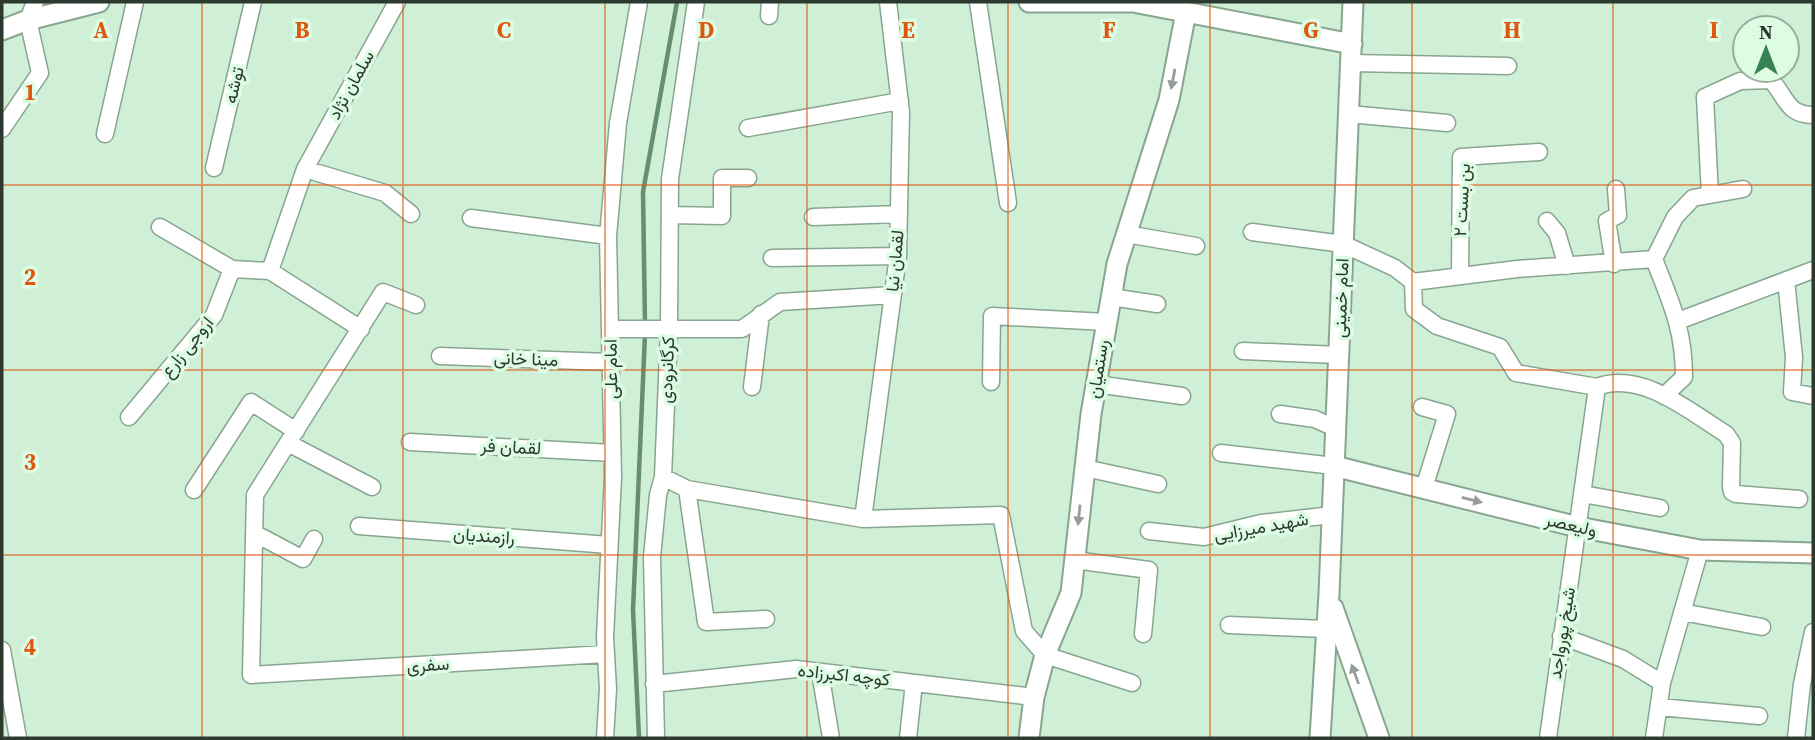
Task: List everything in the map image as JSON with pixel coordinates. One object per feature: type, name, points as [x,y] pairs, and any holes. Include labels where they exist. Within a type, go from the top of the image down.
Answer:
[{"type":"street","points":[[2,30],[31,11],[99,2]]},
{"type":"street","points":[[104,134],[135,2]]},
{"type":"street","name":"توشه","points":[[214,168],[253,2]]},
{"type":"street","name":"سلمان نژاد","points":[[270,271],[305,169],[397,2]]},
{"type":"street","name":"امام علی","points":[[605,738],[612,453],[608,236],[618,123],[639,2]]},
{"type":"street","name":"کرگانرودی","points":[[656,738],[652,557],[658,495],[663,477],[669,329],[670,179],[696,2]]},
{"type":"street","name":"لقمان نیا","points":[[863,519],[898,256],[900,101],[888,2]]},
{"type":"street","points":[[978,2],[1008,203]]},
{"type":"street","points":[[1029,2],[1133,2],[1187,7],[1351,54],[1508,66]]},
{"type":"street","name":"امام خمینی","points":[[1320,738],[1329,594],[1353,2]]},
{"type":"street","name":"رستمیان","points":[[1030,738],[1034,697],[1045,655],[1070,593],[1096,384],[1117,264],[1169,100],[1187,7]]},
{"type":"street","points":[[2,129],[40,73],[31,11]]},
{"type":"street","points":[[1710,195],[1705,97],[1741,81],[1771,80],[1790,109],[1800,115],[1813,115]]},
{"type":"street","points":[[748,128],[900,101]]},
{"type":"street","points":[[1349,114],[1447,123]]},
{"type":"street","name":"بن بست ۲","points":[[1460,276],[1461,156],[1539,152]]},
{"type":"street","points":[[305,169],[385,193],[411,214]]},
{"type":"street","points":[[670,215],[722,216],[722,178],[748,178]]},
{"type":"street","points":[[1614,264],[1607,221],[1618,215],[1616,189]]},
{"type":"street","points":[[1664,396],[1684,377],[1684,348],[1678,321],[1654,259],[1675,217],[1693,198],[1743,189]]},
{"type":"street","points":[[813,217],[899,214]]},
{"type":"street","points":[[471,218],[608,236]]},
{"type":"street","points":[[1547,221],[1557,233],[1567,265]]},
{"type":"street","points":[[160,227],[232,269],[270,271],[361,329]]},
{"type":"street","points":[[1252,232],[1343,244],[1395,268],[1413,282],[1567,265],[1614,264],[1654,259]]},
{"type":"street","points":[[1126,234],[1196,246]]},
{"type":"street","points":[[772,258],[898,256]]},
{"type":"street","name":"اروجی زارع","points":[[129,417],[214,315],[232,269]]},
{"type":"street","points":[[1678,321],[1813,270]]},
{"type":"street","points":[[1786,280],[1794,357],[1792,392],[1813,396]]},
{"type":"street","points":[[1413,282],[1414,309],[1437,326],[1500,347],[1516,373],[1597,387],[1611,382],[1647,388],[1730,438],[1732,492],[1798,499]]},
{"type":"street","points":[[314,538],[303,559],[254,533],[256,495],[383,292],[416,304]]},
{"type":"street","points":[[611,329],[742,329],[780,302],[893,295]]},
{"type":"street","points":[[1111,297],[1157,304]]},
{"type":"street","points":[[752,387],[761,314]]},
{"type":"street","points":[[991,382],[992,316],[1106,322]]},
{"type":"street","points":[[1243,351],[1339,355]]},
{"type":"street","name":"مینا خانی","points":[[440,356],[611,362]]},
{"type":"street","points":[[1096,384],[1182,396]]},
{"type":"street","name":"شیخ پورواجد","points":[[1548,738],[1597,387]]},
{"type":"street","points":[[194,490],[251,402],[292,437],[372,487]]},
{"type":"street","points":[[1422,407],[1447,414],[1424,488]]},
{"type":"street","points":[[1280,414],[1315,419],[1335,428]]},
{"type":"street","name":"لقمان فر","points":[[410,442],[612,453]]},
{"type":"street","points":[[1221,453],[1334,466]]},
{"type":"street","name":"ولیعصر","points":[[1334,466],[1578,527],[1700,550],[1813,553]]},
{"type":"street","points":[[1085,468],[1158,484]]},
{"type":"street","points":[[663,477],[687,489],[863,519],[1001,515],[1024,631],[1045,655],[1132,682]]},
{"type":"street","points":[[687,489],[706,622],[766,619]]},
{"type":"street","points":[[1583,494],[1660,508]]},
{"type":"street","name":"شهید میرزایی","points":[[1149,531],[1204,537],[1261,523],[1332,515]]},
{"type":"street","name":"رازمندیان","points":[[359,526],[609,545]]},
{"type":"street","name":"سفری","points":[[254,533],[251,676],[605,654]]},
{"type":"street","points":[[1654,738],[1662,683],[1700,550]]},
{"type":"street","points":[[1074,560],[1149,570],[1143,635]]},
{"type":"street","name":"امام خمینی","points":[[1329,594],[1341,635],[1379,738]]},
{"type":"street","points":[[1682,612],[1762,627]]},
{"type":"street","points":[[1229,625],[1326,629]]},
{"type":"street","points":[[1796,738],[1802,684],[1813,632]]},
{"type":"street","points":[[1561,636],[1623,659],[1662,683]]},
{"type":"street","points":[[2,650],[18,738]]},
{"type":"street","name":"کوچه اکبرزاده","points":[[654,684],[796,669],[1034,697]]},
{"type":"street","points":[[820,672],[831,738],[826,738]]},
{"type":"street","points":[[908,738],[914,682]]},
{"type":"street","points":[[1659,707],[1759,716]]},
{"type":"waterway","points":[[645,325],[643,192],[677,2]]},
{"type":"waterway","points":[[639,738],[633,610],[645,334]]}]
